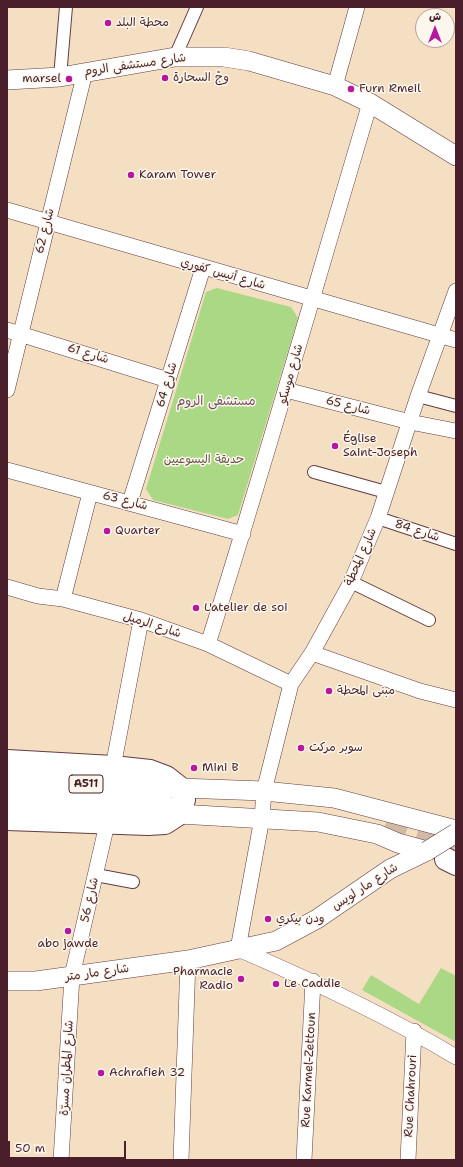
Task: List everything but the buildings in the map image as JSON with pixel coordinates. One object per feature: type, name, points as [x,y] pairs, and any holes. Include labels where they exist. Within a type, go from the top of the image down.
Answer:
[{"type":"highway","points":[[7,762],[113,767],[150,772],[166,777],[173,799],[165,823],[107,824],[7,819]]},
{"type":"highway","name":"A511","points":[[7,779],[173,799]]},
{"type":"highway","name":"A511","points":[[7,800],[173,799]]},
{"type":"street","points":[[60,76],[66,7]]},
{"type":"street","points":[[175,57],[197,7]]},
{"type":"street","points":[[335,86],[357,7]]},
{"type":"street","name":"شارع مستشفى الروم","points":[[7,80],[60,76],[175,57],[224,57],[249,61],[335,86],[370,103],[456,156]]},
{"type":"street","name":"شارع 62","points":[[7,390],[14,332],[47,222],[85,72]]},
{"type":"street","name":"شارع موسكو","points":[[208,644],[243,534],[370,103]]},
{"type":"street","name":"شارع أنيس كفوري","points":[[7,210],[203,268],[456,340]]},
{"type":"street","name":"شارع 64","points":[[130,502],[203,268]]},
{"type":"street","name":"شارع المحطة","points":[[238,949],[262,818],[264,791],[291,684],[312,653],[351,582],[378,518],[418,396],[456,291]]},
{"type":"street","name":"شارع 61","points":[[14,332],[168,380]]},
{"type":"street","name":"شارع 65","points":[[286,390],[410,422],[456,431]]},
{"type":"street","points":[[418,396],[456,406]]},
{"type":"street","name":"شارع 63","points":[[7,470],[90,493],[130,502],[243,534]]},
{"type":"street","points":[[314,472],[386,492]]},
{"type":"street","points":[[63,599],[90,493]]},
{"type":"street","name":"شارع 84","points":[[378,518],[456,544]]},
{"type":"street","points":[[351,582],[429,620]]},
{"type":"street","name":"شارع الرميل","points":[[7,587],[30,594],[63,599],[140,620],[208,644],[291,684]]},
{"type":"street","points":[[113,767],[140,620]]},
{"type":"street","points":[[312,653],[420,691],[456,700]]},
{"type":"street","points":[[173,799],[264,791],[334,798],[456,831]]},
{"type":"street","points":[[173,799],[262,818],[318,822],[377,834],[398,843],[443,858]]},
{"type":"street","name":"شارع 56","points":[[72,976],[107,824]]},
{"type":"street","name":"شارع مار لويس","points":[[238,949],[276,941],[317,919],[390,869],[443,858],[456,831]]},
{"type":"street","points":[[96,875],[133,882]]},
{"type":"street","points":[[238,949],[313,981],[414,1031],[456,1057]]},
{"type":"street","name":"شارع مار متر","points":[[7,980],[36,981],[188,960],[238,949]]},
{"type":"street","points":[[181,1160],[188,960]]},
{"type":"street","name":"شارع المطران مسرّة","points":[[62,1160],[72,976]]},
{"type":"street","name":"Rue Karmel-Zettoun","points":[[304,1160],[313,981]]},
{"type":"street","name":"Rue Chahrouri","points":[[408,1160],[414,1031]]},
{"type":"green space","name":"حديقة اليسوعيين","points":[[217,288],[291,307],[298,318],[238,515],[228,519],[153,500],[146,489],[206,292]]},
{"type":"green space","points":[[441,968],[456,976],[456,1042],[362,990],[371,975],[419,1004]]},
{"type":"tunnel","points":[[387,820],[456,844]]},
{"type":"place","name":"محطة البلد","points":[[108,23]]},
{"type":"place","name":"وجّ السحارة","points":[[165,78]]},
{"type":"place","name":"marsel","points":[[69,79]]},
{"type":"place","name":"Furn Rmeil","points":[[351,89]]},
{"type":"place","name":"Karam Tower","points":[[131,175]]},
{"type":"place","name":"Église Saint-Joseph","points":[[335,446]]},
{"type":"place","name":"Quarter","points":[[107,531]]},
{"type":"place","name":"L'atelier de soi","points":[[196,608]]},
{"type":"place","name":"مبنى المحطة","points":[[329,691]]},
{"type":"place","name":"سوبر مركت","points":[[301,748]]},
{"type":"place","name":"Mini B","points":[[194,768]]},
{"type":"place","name":"ودن بيكري","points":[[268,919]]},
{"type":"place","name":"abo jawde","points":[[68,931]]},
{"type":"place","name":"Pharmacie Radio","points":[[241,979]]},
{"type":"place","name":"Le Caddie","points":[[276,984]]},
{"type":"place","name":"Achrafieh 32","points":[[101,1073]]},
{"type":"district","name":"مستشفى الروم","points":[[216,402]]}]
